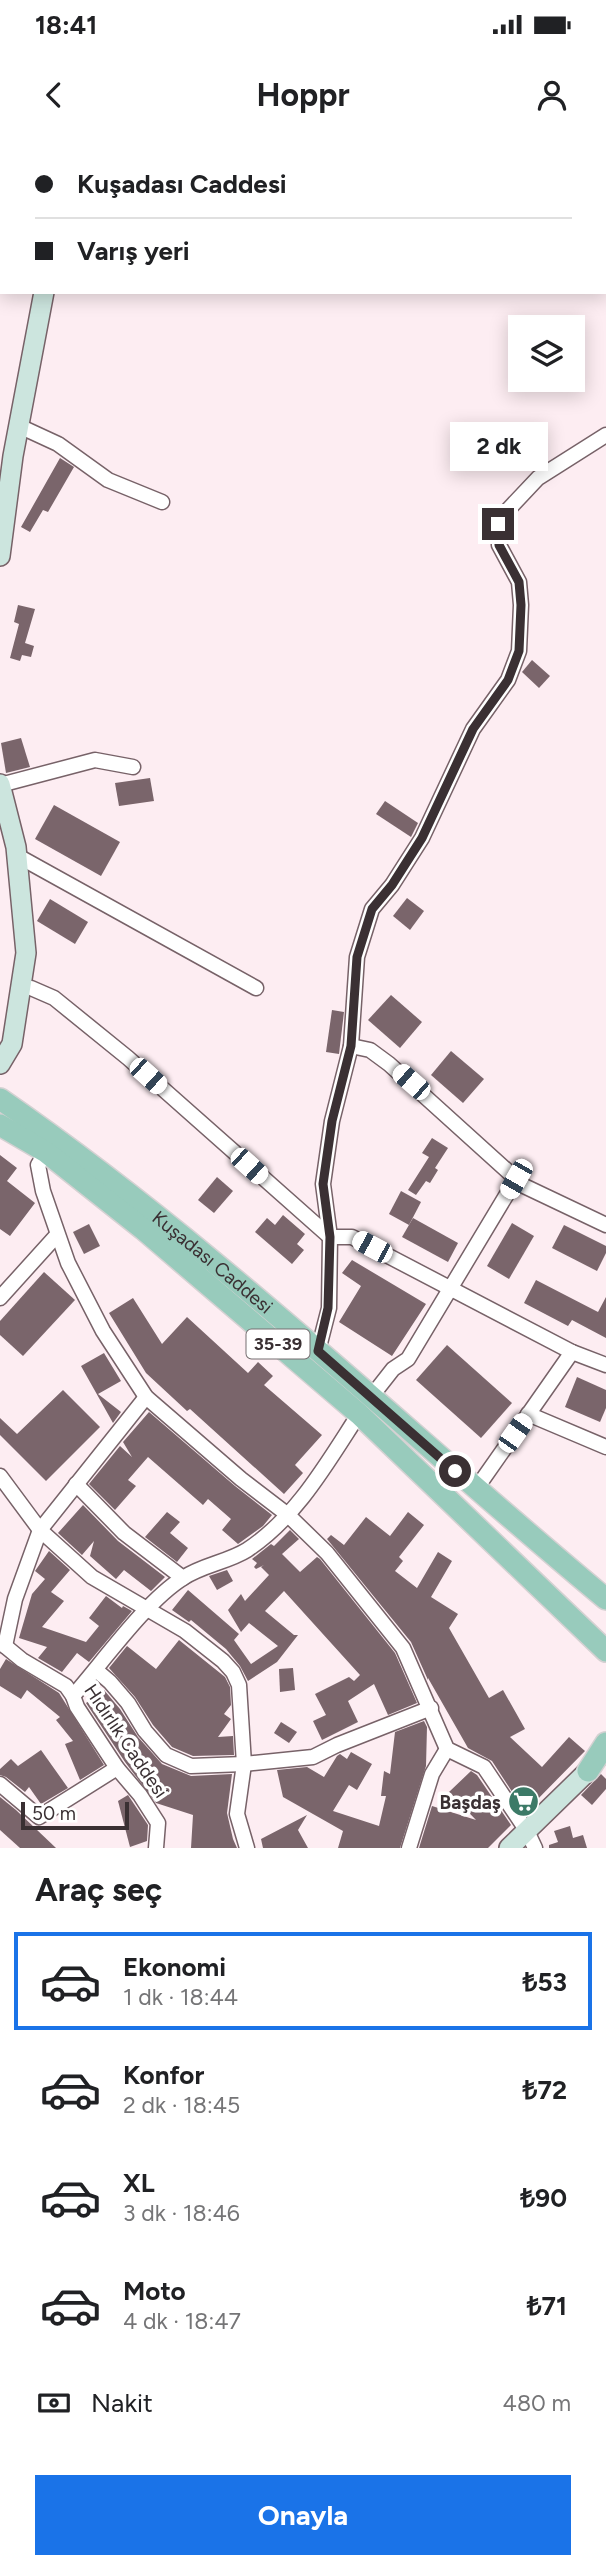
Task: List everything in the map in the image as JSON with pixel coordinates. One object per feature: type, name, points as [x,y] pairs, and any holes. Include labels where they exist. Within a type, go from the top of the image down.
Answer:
[{"type":"main road","name":"Kuşadası Caddesi","points":[[0,1099],[76,1152],[318,1351],[365,1405],[537,1586],[606,1651]]},
{"type":"main road","name":"Kuşadası Caddesi","points":[[0,1125],[47,1153],[143,1228],[365,1405],[476,1489],[606,1599]]},
{"type":"main road","points":[[588,1771],[606,1744]]},
{"type":"main road","points":[[588,1771],[606,1759]]},
{"type":"street","points":[[0,556],[19,426],[44,294]]},
{"type":"street","points":[[19,426],[58,444],[108,480],[162,502]]},
{"type":"street","points":[[318,1351],[328,1308],[330,1237],[323,1184],[332,1121],[351,1046],[357,957],[372,909],[392,885],[422,838],[473,729],[508,680],[519,651],[519,582],[499,545],[498,524],[538,478],[606,435]]},
{"type":"street","points":[[0,1064],[12,1044],[26,953],[0,785],[95,760],[133,767]]},
{"type":"street","points":[[11,846],[256,988]]},
{"type":"street","points":[[21,987],[31,988],[54,998],[128,1058],[330,1237],[352,1237],[572,1352],[606,1365]]},
{"type":"street","points":[[351,1046],[370,1050],[389,1064],[524,1186],[606,1225]]},
{"type":"street","points":[[47,1153],[38,1165],[43,1191],[68,1263],[103,1331],[146,1397],[241,1479],[288,1515],[327,1553],[403,1648],[447,1749],[484,1767],[531,1840]]},
{"type":"street","points":[[73,1696],[149,1608],[183,1578],[244,1551],[288,1515],[320,1474],[365,1405],[393,1369],[408,1359],[516,1179]]},
{"type":"street","points":[[0,1298],[57,1235]]},
{"type":"street","points":[[476,1489],[572,1352]]},
{"type":"street","points":[[3,1647],[15,1599],[40,1530],[146,1397]]},
{"type":"street","points":[[528,1415],[606,1447]]},
{"type":"street","points":[[0,1476],[40,1530],[92,1577],[185,1631],[233,1672],[239,1685],[244,1764],[237,1814],[247,1848]]},
{"type":"street","points":[[76,1483],[124,1533],[183,1578]]},
{"type":"street","name":"Hıdırlık Caddesi","points":[[3,1647],[66,1686],[76,1707],[158,1823],[156,1848]]},
{"type":"street","points":[[96,1670],[128,1703],[145,1731],[166,1755],[191,1766],[313,1757],[431,1708]]},
{"type":"street","points":[[409,1848],[432,1774],[447,1749]]},
{"type":"street","points":[[0,1784],[39,1817],[117,1768]]},
{"type":"street","points":[[509,1848],[531,1840],[588,1771]]},
{"type":"building","points":[[60,458],[74,467],[48,512],[43,510],[30,532],[21,527]]},
{"type":"building","points":[[18,605],[35,609],[25,643],[34,646],[31,657],[22,655],[20,661],[10,658],[19,624],[14,622]]},
{"type":"building","points":[[532,660],[550,676],[539,688],[522,672]]},
{"type":"building","points":[[21,738],[30,767],[6,773],[1,743]]},
{"type":"building","points":[[150,778],[154,801],[119,806],[115,783]]},
{"type":"building","points":[[385,801],[418,823],[411,837],[376,814]]},
{"type":"building","points":[[54,805],[120,842],[101,876],[35,839]]},
{"type":"building","points":[[407,898],[424,911],[410,930],[393,916]]},
{"type":"building","points":[[50,899],[88,922],[75,944],[37,921]]},
{"type":"building","points":[[391,995],[422,1022],[400,1048],[368,1020]]},
{"type":"building","points":[[332,1010],[344,1012],[339,1054],[326,1052]]},
{"type":"building","points":[[451,1051],[484,1079],[463,1103],[431,1075]]},
{"type":"building","points":[[432,1138],[448,1148],[435,1168],[438,1170],[430,1183],[426,1181],[416,1195],[408,1190],[429,1157],[422,1153]]},
{"type":"building","points":[[0,1155],[17,1168],[7,1181],[35,1203],[10,1236],[0,1229]]},
{"type":"building","points":[[217,1177],[233,1191],[214,1213],[198,1200]]},
{"type":"building","points":[[401,1191],[421,1202],[409,1225],[389,1214]]},
{"type":"building","points":[[283,1215],[305,1234],[297,1244],[304,1250],[292,1264],[255,1232],[267,1218],[275,1225]]},
{"type":"building","points":[[413,1218],[458,1243],[448,1262],[402,1237]]},
{"type":"building","points":[[512,1223],[534,1236],[509,1279],[487,1266]]},
{"type":"building","points":[[89,1224],[100,1246],[84,1254],[73,1232]]},
{"type":"building","points":[[564,1225],[606,1246],[606,1253],[597,1271],[552,1248]]},
{"type":"building","points":[[352,1260],[426,1304],[392,1356],[339,1322],[361,1286],[342,1273]]},
{"type":"building","points":[[44,1272],[75,1300],[23,1356],[0,1335],[0,1321]]},
{"type":"building","points":[[536,1280],[598,1312],[606,1297],[606,1338],[572,1320],[568,1326],[524,1303]]},
{"type":"building","points":[[133,1298],[162,1344],[187,1317],[248,1373],[258,1362],[273,1376],[264,1385],[322,1435],[295,1465],[303,1473],[284,1494],[146,1373],[109,1313]]},
{"type":"building","points":[[447,1345],[512,1403],[481,1438],[416,1380]]},
{"type":"building","points":[[104,1353],[121,1381],[98,1394],[121,1412],[113,1423],[81,1366]]},
{"type":"building","points":[[577,1377],[606,1390],[606,1408],[600,1422],[565,1407]]},
{"type":"building","points":[[63,1390],[100,1427],[46,1481],[0,1435],[0,1418],[17,1434]]},
{"type":"building","points":[[149,1412],[272,1515],[263,1526],[238,1544],[222,1530],[231,1519],[208,1499],[203,1505],[148,1457],[128,1480],[136,1486],[115,1510],[89,1484],[120,1446],[132,1457],[123,1442]]},
{"type":"building","points":[[83,1505],[118,1541],[165,1577],[151,1591],[124,1570],[116,1579],[90,1556],[94,1541],[82,1555],[58,1533]]},
{"type":"building","points":[[167,1512],[180,1522],[170,1533],[188,1548],[177,1562],[145,1537]]},
{"type":"building","points":[[408,1512],[424,1525],[399,1557],[403,1561],[395,1571],[417,1588],[438,1552],[452,1561],[431,1597],[458,1614],[449,1628],[489,1698],[503,1690],[525,1729],[510,1737],[542,1767],[569,1737],[585,1751],[530,1807],[522,1807],[492,1761],[468,1748],[428,1680],[411,1642],[327,1539],[331,1535],[344,1545],[366,1517],[390,1536]]},
{"type":"building","points":[[290,1530],[299,1539],[282,1554],[300,1572],[317,1557],[320,1559],[395,1653],[417,1703],[388,1715],[374,1684],[348,1701],[358,1722],[322,1740],[313,1721],[326,1715],[315,1694],[349,1677],[354,1681],[360,1675],[284,1591],[265,1611],[294,1635],[298,1635],[277,1662],[248,1681],[226,1649],[191,1620],[189,1622],[172,1610],[188,1590],[239,1634],[234,1640],[251,1664],[278,1646],[249,1623],[241,1632],[228,1610],[241,1594],[245,1601],[269,1575],[261,1567],[264,1565],[256,1569],[254,1567],[257,1563],[252,1559],[271,1544],[274,1546]]},
{"type":"building","points":[[49,1551],[70,1570],[51,1592],[64,1601],[42,1627],[86,1642],[99,1626],[89,1618],[106,1596],[122,1608],[123,1606],[132,1611],[89,1662],[77,1653],[62,1672],[38,1658],[47,1647],[19,1638],[32,1594],[45,1579],[35,1571]]},
{"type":"building","points":[[227,1570],[233,1581],[217,1590],[209,1576]]},
{"type":"building","points":[[179,1640],[225,1677],[230,1687],[231,1705],[224,1714],[231,1719],[218,1737],[233,1736],[234,1755],[193,1756],[172,1747],[153,1725],[135,1697],[109,1668],[127,1646],[156,1669]]},
{"type":"building","points":[[6,1659],[59,1693],[104,1765],[80,1780],[65,1744],[73,1741],[56,1720],[60,1717],[27,1690],[21,1699],[0,1686],[0,1669]]},
{"type":"building","points":[[293,1668],[295,1690],[280,1692],[279,1669]]},
{"type":"building","points":[[104,1690],[138,1737],[162,1764],[191,1776],[232,1774],[227,1813],[237,1848],[191,1848],[193,1815],[156,1803],[86,1703]]},
{"type":"building","points":[[424,1721],[427,1727],[426,1766],[400,1848],[338,1848],[343,1831],[283,1797],[277,1770],[307,1767],[324,1777],[337,1756],[340,1754],[347,1759],[351,1752],[372,1764],[357,1790],[349,1785],[333,1811],[379,1826],[386,1796],[381,1796],[384,1771],[390,1774],[395,1732]]},
{"type":"building","points":[[281,1722],[297,1732],[289,1743],[274,1733]]},
{"type":"building","points":[[41,1750],[68,1788],[41,1804],[29,1787],[25,1792],[0,1775],[0,1769],[11,1759],[18,1766]]},
{"type":"building","points":[[471,1771],[477,1775],[511,1825],[488,1848],[419,1848],[432,1806],[476,1820],[449,1792]]},
{"type":"building","points":[[601,1774],[606,1779],[606,1789],[592,1805],[581,1795]]},
{"type":"building","points":[[128,1795],[148,1825],[147,1841],[130,1847],[118,1801]]},
{"type":"building","points":[[0,1797],[56,1848],[20,1848],[0,1830]]},
{"type":"building","points":[[307,1815],[298,1830],[308,1848],[263,1848],[261,1839]]},
{"type":"building","points":[[570,1826],[573,1838],[583,1835],[587,1848],[549,1848],[549,1845],[558,1842],[554,1831]]},
{"type":"place","name":"Başdaş","points":[[524,1802]]},
{"type":"route","points":[[455,1471],[318,1351],[328,1308],[330,1237],[323,1184],[332,1121],[351,1046],[357,957],[372,909],[392,885],[422,838],[473,729],[508,680],[519,651],[519,582],[499,545],[498,524]]}]
